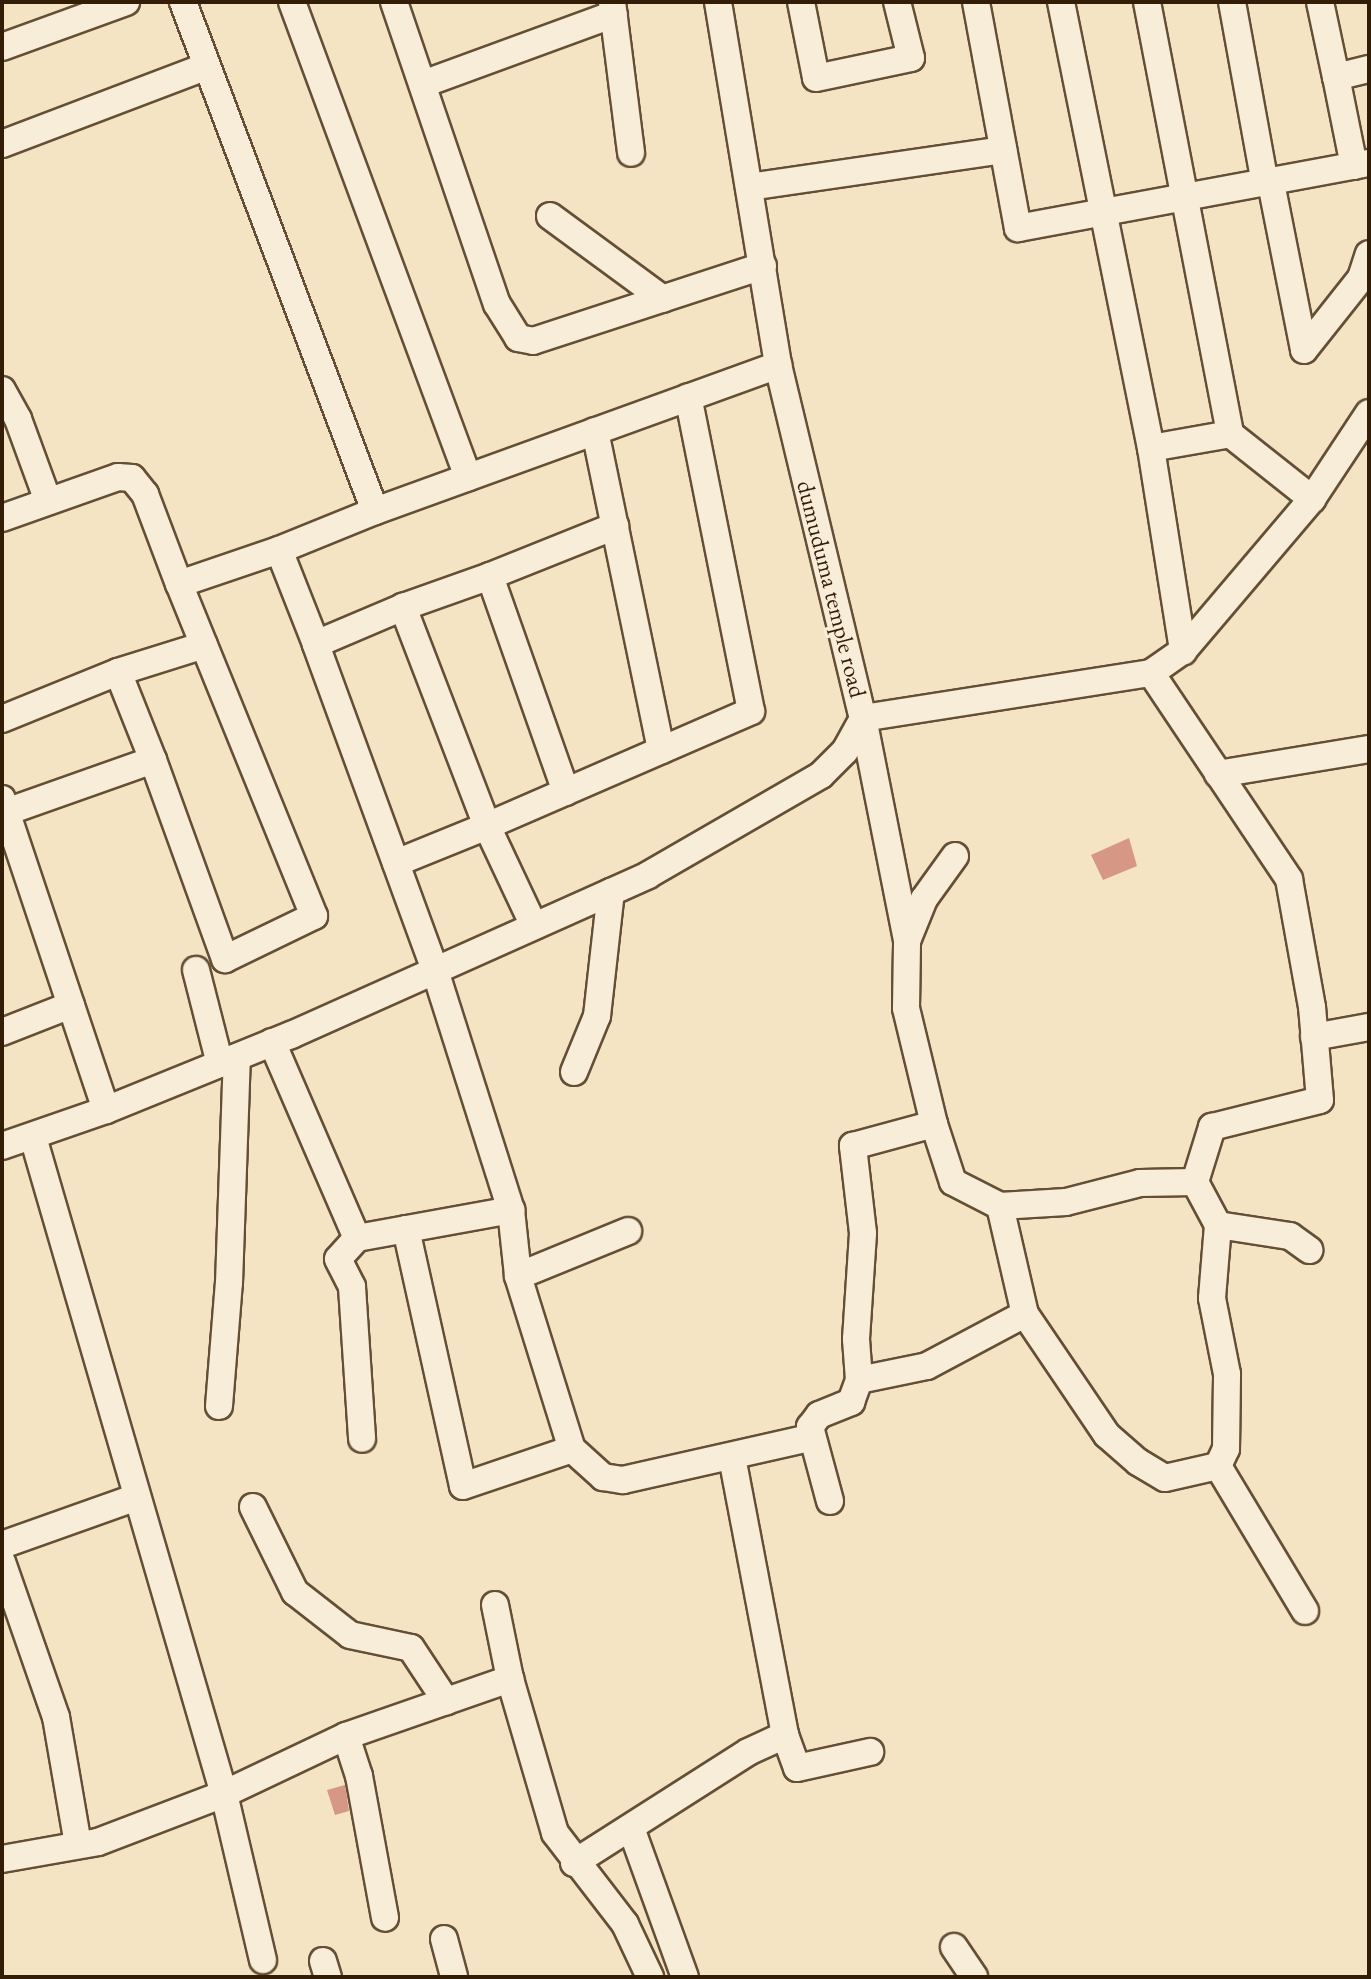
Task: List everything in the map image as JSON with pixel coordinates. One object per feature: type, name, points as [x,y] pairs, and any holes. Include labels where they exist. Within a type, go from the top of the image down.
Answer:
[{"type":"street","points":[[2,47],[126,2]]},
{"type":"street","points":[[183,2],[374,511]]},
{"type":"street","points":[[292,2],[468,477]]},
{"type":"street","points":[[394,2],[497,304],[518,338],[533,341],[763,266]]},
{"type":"street","name":"dumuduma temple road","points":[[718,2],[778,365],[863,718],[1151,673],[1183,651],[1312,499],[1369,413]]},
{"type":"street","points":[[801,2],[816,78],[911,58],[897,2]]},
{"type":"street","points":[[976,2],[1018,228],[1185,200],[1362,164],[1336,77],[1320,2]]},
{"type":"street","points":[[1061,2],[1151,448],[1183,651]]},
{"type":"street","points":[[1147,2],[1230,434],[1312,499]]},
{"type":"street","points":[[1232,2],[1304,350],[1361,278],[1369,254]]},
{"type":"street","points":[[423,84],[613,8],[631,153]]},
{"type":"street","points":[[2,144],[207,66]]},
{"type":"street","points":[[1336,77],[1369,69]]},
{"type":"street","points":[[749,187],[1003,150]]},
{"type":"street","points":[[550,216],[663,299]]},
{"type":"street","points":[[179,584],[279,550],[374,511],[778,365]]},
{"type":"street","points":[[2,390],[18,419],[48,500]]},
{"type":"street","points":[[396,863],[751,711],[688,397]]},
{"type":"street","points":[[595,431],[661,750]]},
{"type":"street","points":[[1151,448],[1230,434]]},
{"type":"street","points":[[2,517],[118,477],[138,482],[314,916],[225,959],[118,672]]},
{"type":"street","points":[[316,644],[403,607],[615,526]]},
{"type":"street","points":[[279,550],[435,970],[511,1210],[518,1276],[572,1449],[603,1477],[623,1480],[810,1438]]},
{"type":"street","points":[[490,576],[566,792]]},
{"type":"street","points":[[403,607],[487,826],[534,926]]},
{"type":"street","points":[[2,719],[118,672],[204,645]]},
{"type":"street","points":[[1000,1206],[1025,1314],[1107,1435],[1138,1462],[1165,1478],[1218,1466],[1227,1449],[1227,1374],[1212,1297],[1218,1225],[1195,1182],[1212,1127],[1320,1100],[1314,1037],[1289,879],[1151,673]]},
{"type":"street","points":[[2,1146],[106,1110],[229,1060],[611,892],[821,775],[845,751],[863,718]]},
{"type":"street","points":[[863,718],[907,941],[906,1008],[934,1124],[953,1182],[1000,1206],[1066,1202],[1140,1183],[1195,1182]]},
{"type":"street","points":[[1218,774],[1369,748]]},
{"type":"street","points":[[106,1110],[4,806],[153,760]]},
{"type":"street","points":[[907,941],[924,899],[955,856]]},
{"type":"street","points":[[574,1072],[597,1016],[611,892]]},
{"type":"street","points":[[196,970],[229,1060],[229,1283],[219,1406]]},
{"type":"street","points":[[2,1032],[71,1005]]},
{"type":"street","points":[[1314,1037],[1369,1027]]},
{"type":"street","points":[[272,1042],[357,1238]]},
{"type":"street","points":[[830,1501],[810,1438],[814,1420],[851,1402],[859,1380],[856,1339],[863,1233],[853,1146],[934,1124]]},
{"type":"street","points":[[33,1137],[224,1794],[262,1960]]},
{"type":"street","points":[[362,1439],[352,1287],[338,1259],[357,1238],[511,1210]]},
{"type":"street","points":[[1218,1225],[1290,1236],[1309,1250]]},
{"type":"street","points":[[406,1229],[463,1486],[572,1449]]},
{"type":"street","points":[[518,1276],[628,1231]]},
{"type":"street","points":[[859,1380],[927,1366],[1025,1314]]},
{"type":"street","points":[[732,1457],[785,1735],[797,1768],[870,1752]]},
{"type":"street","points":[[1218,1466],[1305,1611]]},
{"type":"street","points":[[2,1545],[137,1497]]},
{"type":"street","points":[[253,1507],[295,1592],[350,1635],[411,1648],[446,1701]]},
{"type":"street","points":[[2,1562],[56,1717],[78,1845]]},
{"type":"street","points":[[495,1605],[510,1679],[555,1833],[574,1863],[625,1924],[650,1977]]},
{"type":"street","points":[[2,1859],[78,1845],[224,1794],[346,1736],[510,1679]]},
{"type":"street","points":[[574,1863],[748,1752],[785,1735]]},
{"type":"street","points":[[346,1736],[359,1776],[385,1918]]},
{"type":"street","points":[[631,1828],[685,1977]]},
{"type":"street","points":[[444,1939],[454,1977]]},
{"type":"street","points":[[954,1947],[974,1977]]},
{"type":"building","points":[[1129,838],[1137,866],[1103,880],[1091,855]]},
{"type":"building","points":[[345,1785],[349,1811],[335,1815],[327,1790]]}]
